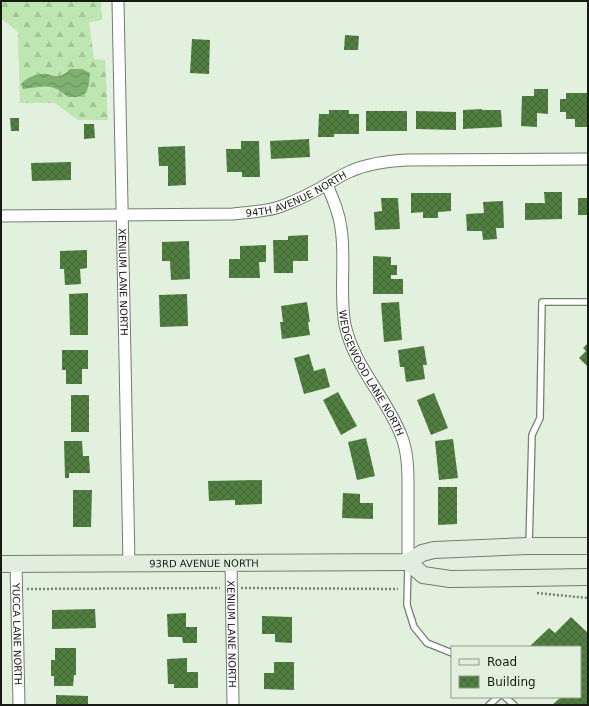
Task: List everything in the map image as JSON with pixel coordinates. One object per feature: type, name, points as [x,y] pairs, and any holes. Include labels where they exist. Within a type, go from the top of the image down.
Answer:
[{"type":"main road","name":"93RD AVENUE NORTH","points":[[8,564],[408,562],[422,553],[434,550],[528,546],[588,546]]},
{"type":"main road","points":[[408,562],[422,575],[450,579],[588,577]]},
{"type":"street","name":"XENIUM LANE NORTH","points":[[118,1],[129,563]]},
{"type":"street","name":"94TH AVENUE NORTH","points":[[1,216],[233,214],[257,212],[281,207],[327,185],[350,171],[382,162],[408,160],[588,160]]},
{"type":"street","name":"WEDGEWOOD LANE NORTH","points":[[327,185],[336,205],[341,228],[343,299],[345,323],[348,335],[362,368],[402,436],[408,475],[408,562]]},
{"type":"street","name":"XENIUM LANE NORTH","points":[[231,563],[233,705]]},
{"type":"street","name":"YUCCA LANE NORTH","points":[[8,564],[17,590],[19,705]]},
{"type":"lane","points":[[528,546],[532,434],[540,418],[542,302],[588,302]]},
{"type":"lane","points":[[408,562],[408,605],[414,627],[427,643],[451,653]]},
{"type":"lane","points":[[489,705],[497,698]]},
{"type":"lane","points":[[506,698],[514,705]]},
{"type":"path","points":[[17,590],[231,588],[407,590]]},
{"type":"path","points":[[533,593],[588,598]]},
{"type":"green space","points":[[1,1],[101,1],[102,20],[89,22],[94,59],[105,60],[108,120],[78,120],[55,103],[20,103],[18,32],[1,18]],"holes":[[[48,73],[57,76],[64,75],[68,97],[57,89],[47,86],[23,89]]]},
{"type":"water","points":[[70,69],[82,69],[90,73],[86,93],[77,97],[68,97],[57,89],[47,86],[23,89],[21,84],[29,77],[44,74],[60,76]]},
{"type":"building","points":[[345,35],[359,36],[358,50],[344,50]]},
{"type":"building","points":[[192,39],[210,40],[209,74],[190,73]]},
{"type":"building","points":[[534,89],[548,89],[548,114],[537,113],[537,127],[521,126],[522,96],[534,96]]},
{"type":"building","points":[[566,93],[588,93],[588,127],[575,127],[575,119],[566,119],[566,112],[560,112],[560,99],[566,99]]},
{"type":"building","points":[[329,110],[349,110],[349,114],[359,114],[359,134],[334,134],[334,137],[318,137],[319,114],[329,114]]},
{"type":"building","points":[[463,110],[501,110],[502,127],[463,129]]},
{"type":"building","points":[[366,111],[407,111],[407,131],[366,131]]},
{"type":"building","points":[[416,111],[456,112],[456,130],[416,129]]},
{"type":"building","points":[[10,118],[19,118],[19,131],[11,131]]},
{"type":"building","points":[[84,124],[94,124],[95,138],[84,139]]},
{"type":"building","points":[[309,139],[310,157],[271,159],[270,141]]},
{"type":"building","points":[[241,141],[259,141],[260,177],[242,177],[242,172],[227,172],[226,149],[241,149]]},
{"type":"building","points":[[185,146],[186,185],[168,186],[168,166],[159,166],[158,147]]},
{"type":"building","points":[[71,162],[71,180],[32,181],[31,163]]},
{"type":"building","points":[[544,192],[562,192],[562,219],[525,220],[525,203],[545,203]]},
{"type":"building","points":[[411,193],[451,193],[451,211],[438,212],[438,218],[423,218],[423,212],[411,213]]},
{"type":"building","points":[[381,198],[398,198],[400,229],[375,230],[374,212],[382,211]]},
{"type":"building","points":[[578,198],[588,198],[588,215],[578,215]]},
{"type":"building","points":[[503,201],[504,228],[496,228],[497,239],[483,240],[482,231],[467,231],[466,214],[484,213],[483,202]]},
{"type":"building","points":[[308,235],[308,261],[293,261],[293,273],[274,273],[273,240],[288,240],[288,236]]},
{"type":"building","points":[[189,241],[190,279],[171,280],[170,261],[162,261],[162,242]]},
{"type":"building","points":[[266,245],[266,262],[259,262],[260,278],[229,278],[229,259],[240,259],[240,246]]},
{"type":"building","points":[[87,250],[87,268],[80,269],[81,284],[65,285],[64,269],[60,269],[60,251]]},
{"type":"building","points":[[373,256],[391,257],[391,265],[397,265],[397,275],[391,275],[391,279],[403,279],[403,294],[373,294]]},
{"type":"building","points":[[88,293],[88,335],[70,335],[69,294]]},
{"type":"building","points":[[187,294],[188,326],[160,327],[159,295]]},
{"type":"building","points":[[307,302],[310,335],[282,339],[280,322],[283,322],[281,306]]},
{"type":"building","points":[[399,302],[402,340],[384,342],[381,303]]},
{"type":"building","points":[[588,343],[588,367],[579,358],[586,351],[583,348]]},
{"type":"building","points":[[424,346],[427,365],[423,365],[425,379],[406,382],[404,367],[400,367],[398,350]]},
{"type":"building","points":[[62,350],[88,350],[88,369],[82,369],[82,384],[66,384],[66,370],[62,370]]},
{"type":"building","points":[[309,354],[314,371],[325,368],[330,387],[304,394],[294,358]]},
{"type":"building","points":[[338,392],[357,426],[341,435],[323,400]]},
{"type":"building","points":[[434,393],[448,428],[431,435],[417,400]]},
{"type":"building","points":[[71,395],[89,395],[89,432],[71,432]]},
{"type":"building","points":[[366,438],[375,476],[357,480],[348,442]]},
{"type":"building","points":[[453,439],[458,478],[439,480],[435,441]]},
{"type":"building","points":[[64,441],[82,441],[83,456],[89,456],[90,473],[69,473],[69,478],[65,478]]},
{"type":"building","points":[[262,480],[262,504],[235,505],[235,500],[209,501],[208,481]]},
{"type":"building","points":[[438,487],[457,487],[457,524],[438,525]]},
{"type":"building","points":[[73,490],[92,490],[91,527],[73,527]]},
{"type":"building","points":[[343,493],[360,494],[360,503],[373,503],[373,519],[342,518]]},
{"type":"building","points":[[95,609],[96,628],[52,629],[52,610]]},
{"type":"building","points":[[186,613],[186,627],[197,627],[197,643],[183,643],[182,637],[168,637],[167,614]]},
{"type":"building","points":[[262,616],[292,617],[292,643],[275,642],[275,634],[262,634]]},
{"type":"building","points":[[571,617],[588,633],[588,705],[552,705],[560,698],[581,698],[581,646],[530,646],[549,628],[555,633]]},
{"type":"building","points":[[55,648],[76,648],[76,675],[74,675],[73,686],[54,686],[54,676],[51,676],[51,660],[55,660]]},
{"type":"building","points":[[187,658],[187,672],[198,672],[198,688],[174,688],[174,684],[168,684],[167,659]]},
{"type":"building","points":[[274,662],[294,662],[294,690],[264,689],[264,673],[274,673]]},
{"type":"building","points":[[56,695],[88,696],[88,705],[56,705]]}]
